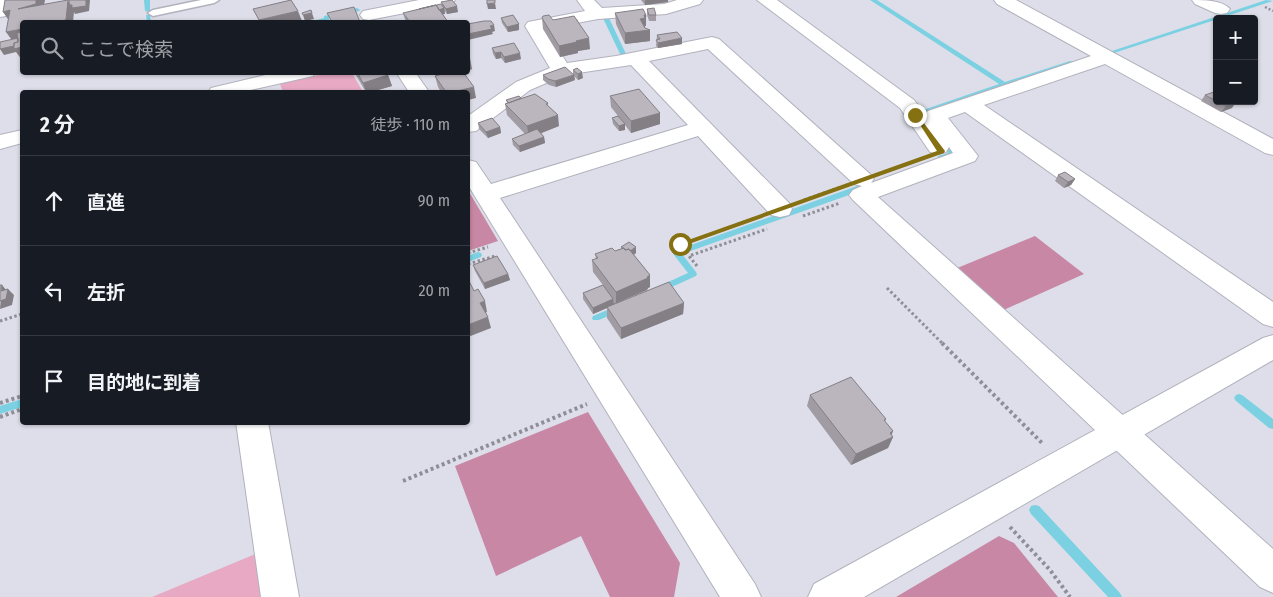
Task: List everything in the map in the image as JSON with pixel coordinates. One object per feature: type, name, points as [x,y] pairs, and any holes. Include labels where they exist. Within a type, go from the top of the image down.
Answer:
[{"type":"street","points":[[368,12],[446,0]]},
{"type":"street","points":[[585,0],[598,14]]},
{"type":"street","points":[[470,125],[523,86],[561,70],[635,58],[682,18],[694,0]]},
{"type":"street","points":[[766,0],[907,104],[925,115],[967,156],[860,195],[1273,574]]},
{"type":"street","points":[[1003,0],[1273,148]]},
{"type":"street","points":[[1201,0],[1221,9]]},
{"type":"street","points":[[561,70],[534,26],[598,14],[682,18],[862,180]]},
{"type":"street","points":[[925,115],[968,104],[1107,57]]},
{"type":"street","points":[[635,58],[780,209]]},
{"type":"street","points":[[227,90],[293,75]]},
{"type":"street","points":[[407,75],[418,90]]},
{"type":"street","points":[[968,104],[1273,316]]},
{"type":"street","points":[[925,115],[941,151]]},
{"type":"street","points":[[485,194],[702,128]]},
{"type":"street","points":[[0,142],[20,137]]},
{"type":"street","points":[[470,170],[742,597]]},
{"type":"street","points":[[827,597],[1273,346]]},
{"type":"street","points":[[252,425],[280,597]]},
{"type":"lane","points":[[152,13],[214,0]]},
{"type":"path","points":[[1265,7],[1273,11]]},
{"type":"path","points":[[680,244],[862,180]]},
{"type":"path","points":[[887,288],[1063,464]]},
{"type":"path","points":[[0,321],[20,315]]},
{"type":"path","points":[[403,481],[612,394]]},
{"type":"path","points":[[0,404],[20,397]]},
{"type":"path","points":[[0,416],[20,410]]},
{"type":"path","points":[[990,505],[1050,570],[1070,597]]},
{"type":"shaded area","points":[[318,75],[353,75],[362,90],[282,90],[280,84]]},
{"type":"shaded area","points":[[470,193],[498,241],[470,250]]},
{"type":"shaded area","points":[[1035,236],[1084,274],[997,313],[950,271]]},
{"type":"shaded area","points":[[588,412],[680,563],[674,597],[610,597],[581,536],[496,576],[455,466]]},
{"type":"shaded area","points":[[999,536],[1014,543],[1058,597],[896,597]]},
{"type":"shaded area","points":[[260,552],[271,597],[152,597]]},
{"type":"building","points":[[5,0],[36,0],[36,4],[18,9],[68,0],[66,20],[20,20],[20,29],[6,32],[10,10],[3,12]]},
{"type":"building","points":[[69,0],[86,0],[86,6],[72,8]]},
{"type":"building","points":[[291,0],[298,11],[259,20],[253,9]]},
{"type":"building","points":[[452,0],[457,6],[446,9],[441,2]]},
{"type":"building","points":[[487,0],[495,0],[495,3],[487,4]]},
{"type":"building","points":[[441,4],[444,8],[439,10],[436,5]]},
{"type":"building","points":[[436,5],[447,20],[408,20],[403,13]]},
{"type":"building","points":[[354,7],[359,20],[331,20],[327,13]]},
{"type":"building","points":[[654,8],[656,15],[649,15],[647,9]]},
{"type":"building","points":[[643,9],[646,15],[644,15],[645,18],[640,19],[645,28],[650,30],[625,33],[615,13]]},
{"type":"building","points":[[311,10],[312,13],[303,15],[302,13]]},
{"type":"building","points":[[513,15],[519,24],[507,27],[501,18]]},
{"type":"building","points":[[549,15],[553,20],[574,16],[589,38],[559,46],[542,18]]},
{"type":"building","points":[[491,21],[494,25],[490,26],[492,29],[470,34],[470,24]]},
{"type":"building","points":[[20,32],[20,48],[14,49],[14,43],[18,42],[17,33]]},
{"type":"building","points":[[677,32],[682,38],[658,43],[656,40],[660,39],[657,35]]},
{"type":"building","points":[[18,38],[18,42],[14,43],[14,46],[0,49],[0,42]]},
{"type":"building","points":[[514,43],[520,53],[504,57],[501,52],[495,53],[492,48]]},
{"type":"building","points":[[565,67],[574,75],[555,81],[543,75]]},
{"type":"building","points":[[577,68],[582,72],[578,74],[573,70]]},
{"type":"building","points":[[359,75],[388,75],[363,83]]},
{"type":"building","points":[[465,75],[474,87],[461,90],[445,90],[435,76]]},
{"type":"building","points":[[639,89],[660,113],[631,121],[610,96]]},
{"type":"building","points":[[1213,92],[1213,99],[1205,95]]},
{"type":"building","points":[[535,94],[548,103],[546,104],[558,115],[527,126],[505,104]]},
{"type":"building","points":[[519,96],[521,98],[509,103],[506,100]]},
{"type":"building","points":[[618,116],[625,124],[619,126],[612,118]]},
{"type":"building","points":[[492,118],[500,127],[486,132],[478,123]]},
{"type":"building","points":[[537,129],[544,137],[519,146],[512,139]]},
{"type":"building","points":[[1065,172],[1075,179],[1068,182],[1058,175]]},
{"type":"building","points":[[629,242],[636,247],[630,251],[621,247]]},
{"type":"building","points":[[612,248],[615,251],[624,248],[625,250],[629,249],[650,275],[648,278],[616,292],[592,260],[598,258],[595,254]]},
{"type":"building","points":[[497,256],[508,274],[484,283],[473,265]]},
{"type":"building","points":[[669,282],[684,303],[621,328],[607,307]]},
{"type":"building","points":[[470,283],[474,291],[478,289],[485,301],[480,303],[488,317],[470,324]]},
{"type":"building","points":[[0,285],[2,285],[1,291],[8,289],[6,299],[0,301]]},
{"type":"building","points":[[603,285],[613,299],[593,308],[583,293]]},
{"type":"building","points":[[851,377],[886,419],[884,420],[893,431],[890,433],[893,437],[856,454],[810,395]]},
{"type":"waterway","points":[[147,0],[148,11]]},
{"type":"waterway","points":[[873,0],[1004,85]]},
{"type":"waterway","points":[[1112,52],[1271,0]]},
{"type":"waterway","points":[[322,20],[327,19],[326,17],[357,10]]},
{"type":"waterway","points":[[148,16],[149,20]]},
{"type":"waterway","points":[[605,16],[624,56]]},
{"type":"waterway","points":[[1004,85],[1072,62]]},
{"type":"waterway","points":[[925,111],[1004,85]]},
{"type":"waterway","points":[[941,158],[952,154],[943,139]]},
{"type":"waterway","points":[[660,289],[693,274],[677,253],[863,187]]},
{"type":"waterway","points":[[470,258],[478,255]]},
{"type":"waterway","points":[[596,318],[617,309]]},
{"type":"waterway","points":[[1239,398],[1273,425]]},
{"type":"waterway","points":[[0,410],[20,404]]},
{"type":"waterway","points":[[1035,510],[1116,597]]},
{"type":"route","points":[[680,244],[941,151],[915,115]]}]
